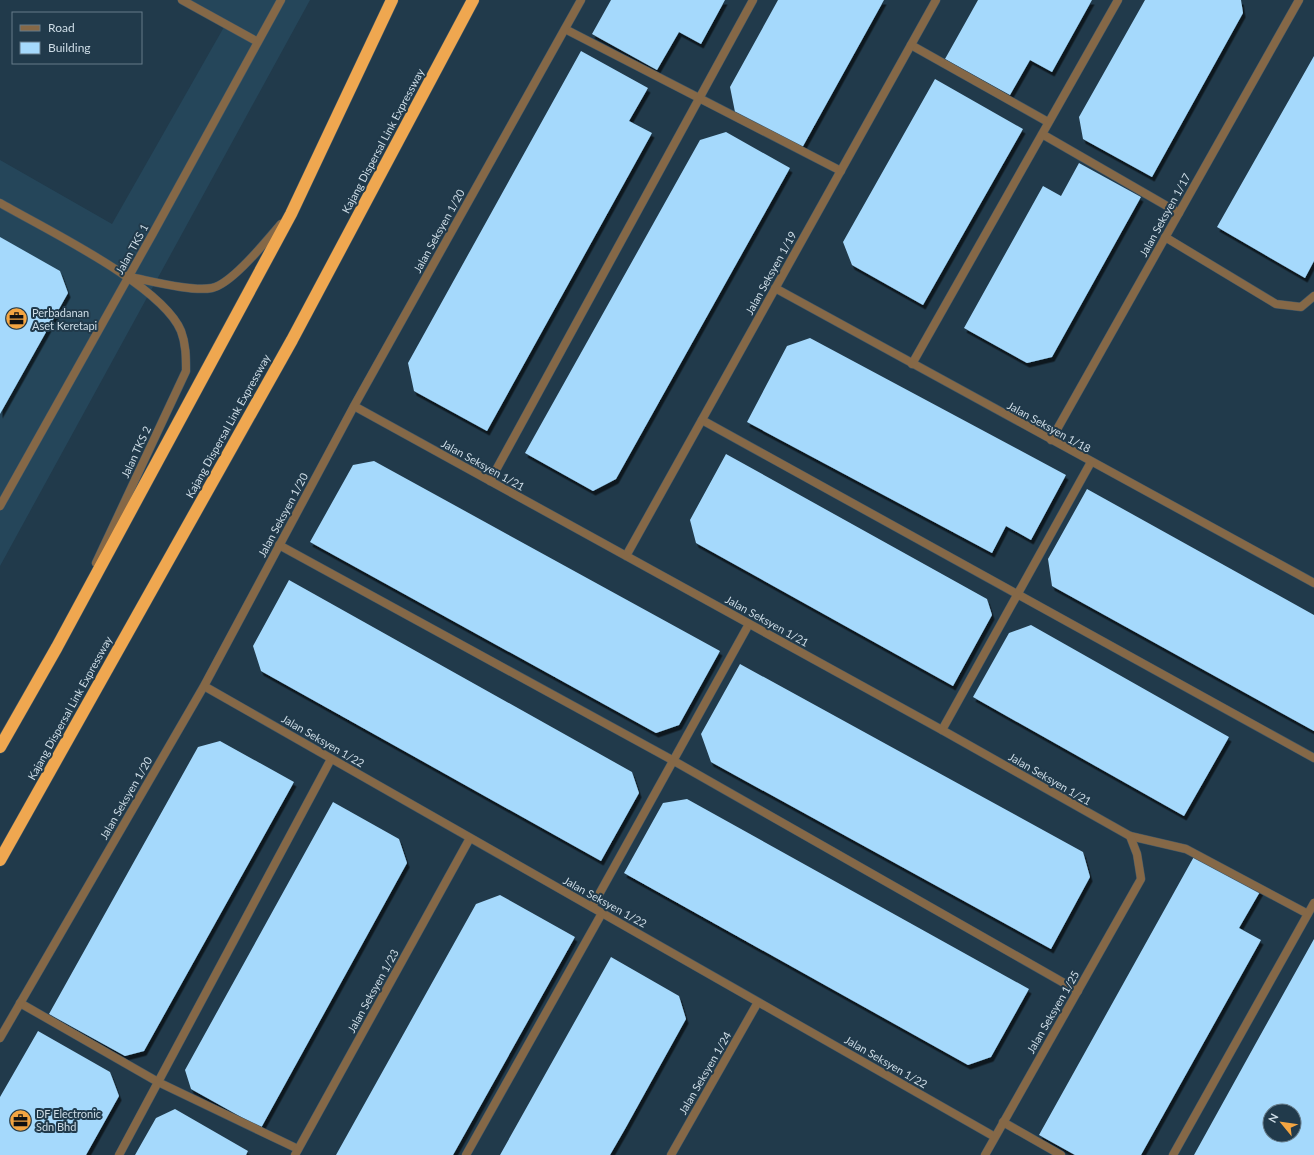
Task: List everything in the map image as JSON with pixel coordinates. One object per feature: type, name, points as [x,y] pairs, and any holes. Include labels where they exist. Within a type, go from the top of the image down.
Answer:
[{"type":"highway","points":[[0,747],[57,647],[291,214],[392,0]]},
{"type":"highway","name":"Kajang Dispersal Link Expressway","points":[[0,860],[292,340],[473,0]]},
{"type":"street","points":[[182,0],[258,42]]},
{"type":"street","name":"Jalan TKS 1","points":[[0,506],[129,277],[280,0]]},
{"type":"street","name":"Jalan Seksyen 1/20","points":[[0,1038],[204,686],[354,406],[581,0]]},
{"type":"street","points":[[490,482],[753,0]]},
{"type":"street","name":"Jalan Seksyen 1/19","points":[[626,556],[936,0]]},
{"type":"street","points":[[912,364],[1118,0]]},
{"type":"street","name":"Jalan Seksyen 1/17","points":[[1051,440],[1298,0]]},
{"type":"street","points":[[565,29],[841,171]]},
{"type":"street","points":[[911,45],[1048,122]]},
{"type":"street","points":[[1042,134],[1179,213]]},
{"type":"street","name":"Jalan TKS 2","points":[[0,203],[129,277],[169,313],[180,331],[186,351],[186,370],[57,647]]},
{"type":"street","name":"Jalan TKS 2","points":[[129,277],[188,288],[212,288],[232,276],[291,214]]},
{"type":"street","points":[[1165,237],[1276,304],[1301,307],[1314,296]]},
{"type":"street","name":"Jalan Seksyen 1/18","points":[[775,288],[1314,583]]},
{"type":"street","name":"Jalan Seksyen 1/21","points":[[354,406],[942,730],[1130,836],[1186,849],[1308,914]]},
{"type":"street","points":[[702,420],[1314,758]]},
{"type":"street","points":[[942,730],[1091,462]]},
{"type":"street","points":[[279,546],[674,761],[1078,991]]},
{"type":"street","points":[[592,908],[749,624]]},
{"type":"street","name":"Jalan Seksyen 1/22","points":[[204,686],[995,1137]]},
{"type":"street","points":[[119,1155],[331,759]]},
{"type":"street","name":"Jalan Seksyen 1/25","points":[[985,1155],[1141,879],[1136,854],[1130,836]]},
{"type":"street","name":"Jalan Seksyen 1/23","points":[[297,1152],[470,838]]},
{"type":"street","points":[[1173,1155],[1314,903]]},
{"type":"street","points":[[466,1155],[602,913]]},
{"type":"street","name":"Jalan Seksyen 1/24","points":[[671,1155],[758,1002]]},
{"type":"street","points":[[20,1003],[158,1082],[297,1152]]},
{"type":"street","points":[[1003,1122],[1061,1155]]},
{"type":"shaded area","points":[[177,0],[310,0],[0,566],[0,160],[112,224],[224,27]]},
{"type":"building","points":[[611,0],[725,0],[701,44],[679,32],[657,70],[592,34]]},
{"type":"building","points":[[778,0],[884,0],[802,148],[735,112],[730,87]]},
{"type":"building","points":[[978,0],[1092,0],[1052,72],[1030,60],[1010,95],[945,59]]},
{"type":"building","points":[[1145,0],[1241,0],[1243,13],[1152,177],[1083,139],[1079,117]]},
{"type":"building","points":[[581,51],[648,88],[629,121],[652,133],[487,431],[414,391],[408,363]]},
{"type":"building","points":[[1314,56],[1314,261],[1305,278],[1217,227]]},
{"type":"building","points":[[935,79],[1023,129],[923,305],[852,265],[843,242]]},
{"type":"building","points":[[726,132],[790,168],[616,479],[593,491],[525,453],[700,140]]},
{"type":"building","points":[[1079,163],[1141,197],[1052,357],[1027,363],[964,328],[1043,186],[1061,196]]},
{"type":"building","points":[[0,237],[60,271],[68,293],[0,414]]},
{"type":"building","points":[[810,338],[1066,475],[1031,540],[1006,526],[992,553],[747,422],[787,346]]},
{"type":"building","points":[[726,454],[987,599],[992,615],[953,686],[696,543],[690,520]]},
{"type":"building","points":[[374,461],[720,651],[679,725],[656,733],[310,542],[353,465]]},
{"type":"building","points":[[1087,489],[1314,615],[1314,731],[1052,586],[1048,559]]},
{"type":"building","points":[[289,580],[632,772],[639,793],[601,861],[261,671],[253,646]]},
{"type":"building","points":[[1031,625],[1229,737],[1184,816],[973,697],[1009,633]]},
{"type":"building","points":[[740,664],[1083,852],[1090,877],[1051,949],[711,762],[701,734]]},
{"type":"building","points":[[220,741],[294,782],[144,1051],[125,1056],[49,1014],[198,747]]},
{"type":"building","points":[[687,799],[1029,989],[991,1057],[968,1065],[624,873],[663,803]]},
{"type":"building","points":[[333,802],[399,839],[407,863],[261,1128],[191,1089],[185,1070]]},
{"type":"building","points":[[1196,853],[1261,890],[1239,928],[1261,940],[1141,1155],[1075,1155],[1039,1135]]},
{"type":"building","points":[[500,895],[575,937],[453,1155],[336,1155],[476,904]]},
{"type":"building","points":[[1314,939],[1314,1155],[1194,1155]]},
{"type":"building","points":[[611,957],[679,996],[686,1019],[625,1129],[610,1155],[500,1155]]},
{"type":"building","points":[[38,1031],[110,1072],[119,1096],[86,1155],[0,1155],[0,1097]]},
{"type":"building","points":[[175,1109],[248,1151],[246,1155],[135,1155],[156,1118]]},
{"type":"place","name":"Perbadanan Aset Keretapi","points":[[16,319]]},
{"type":"place","name":"DF Electronic Sdn Bhd","points":[[21,1120]]}]
